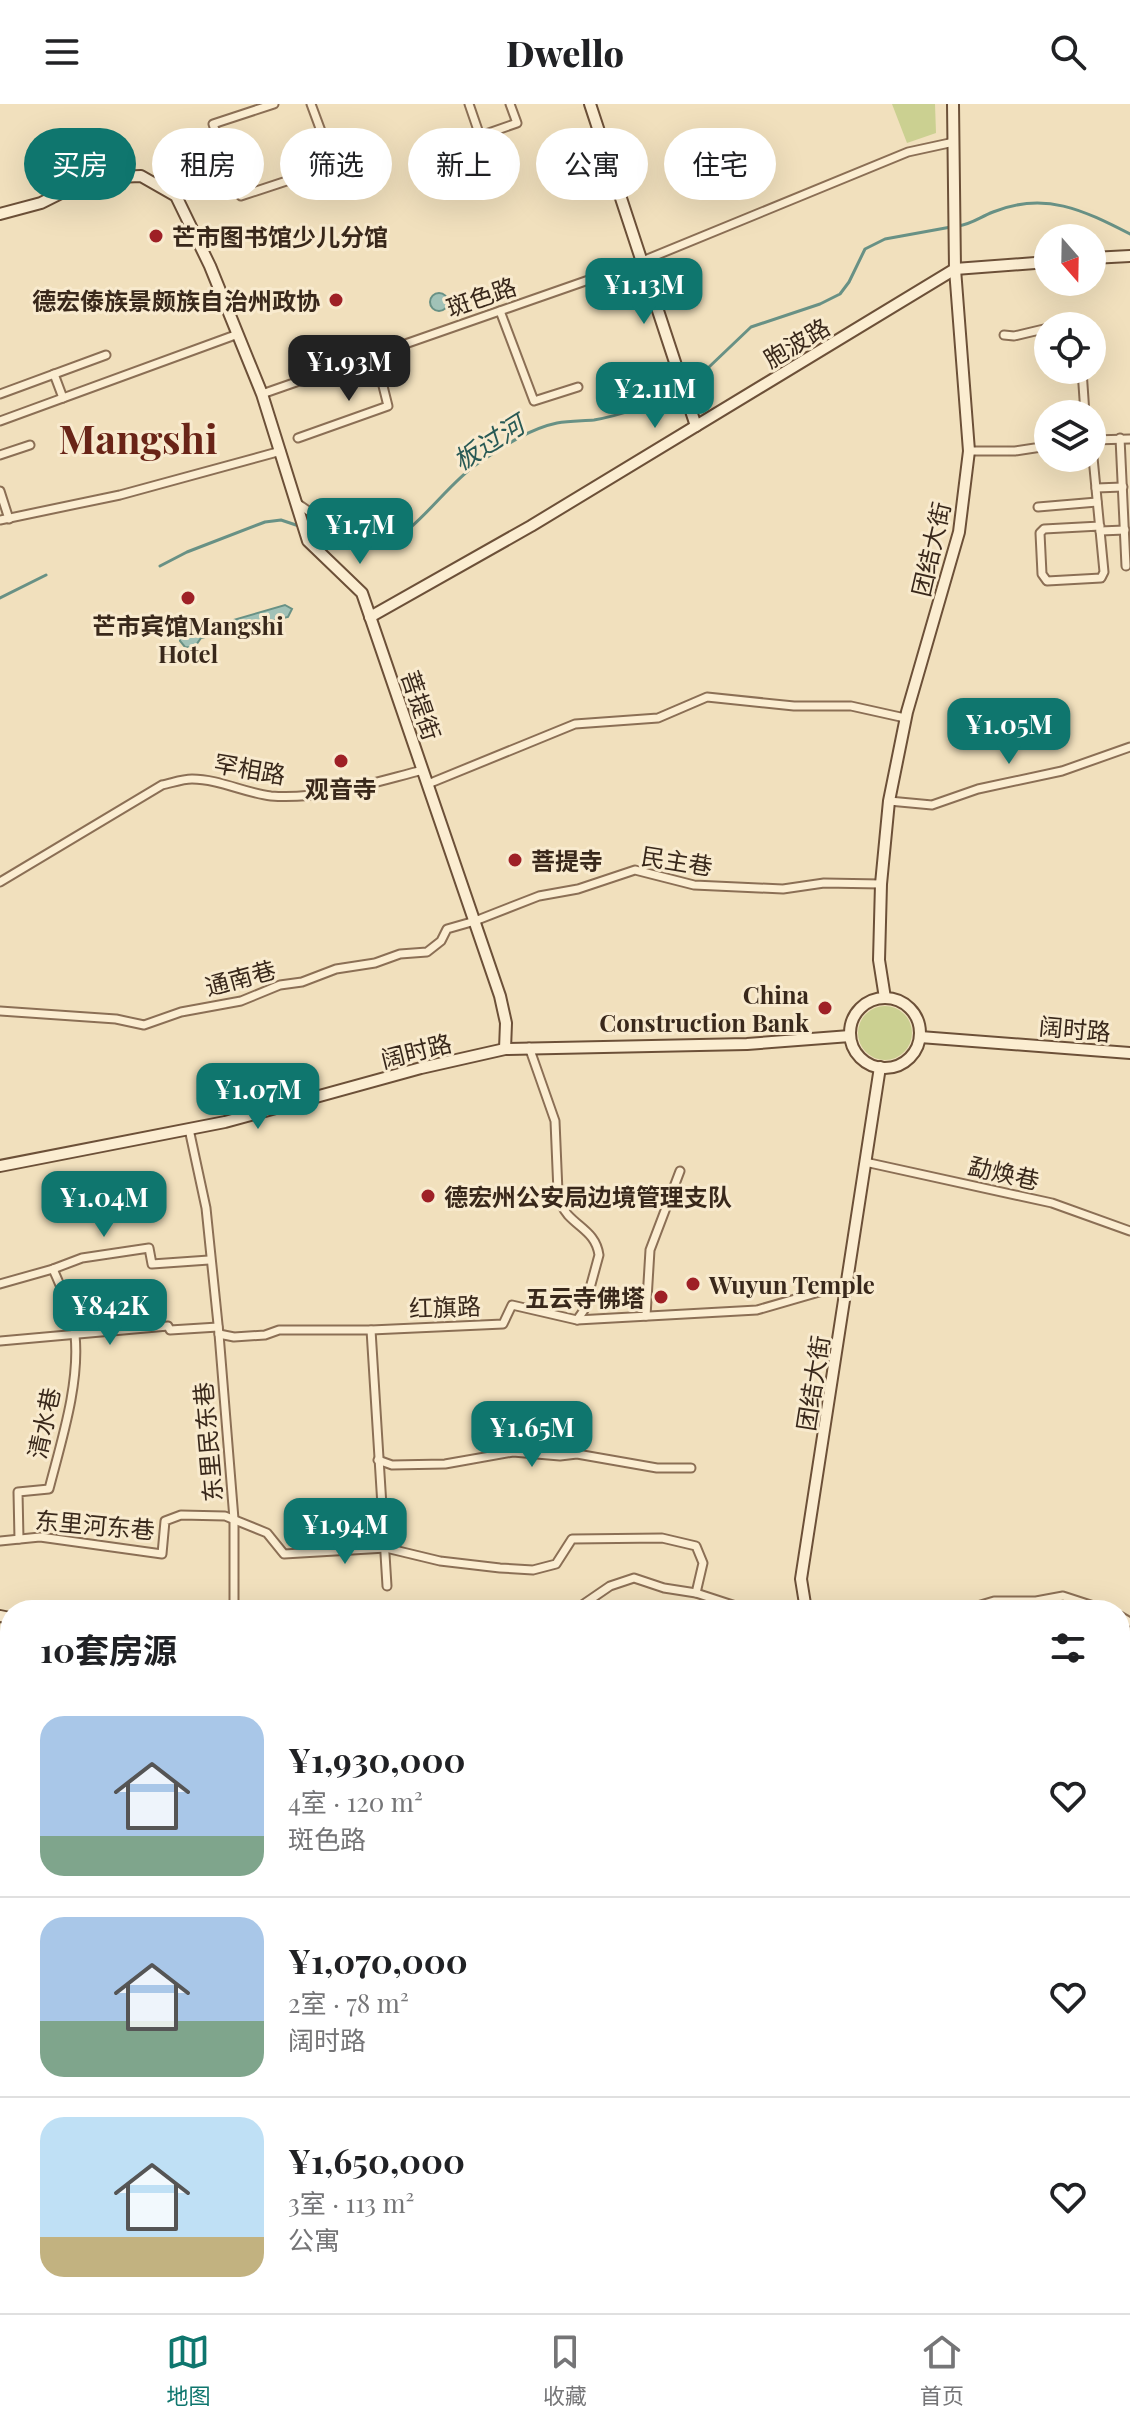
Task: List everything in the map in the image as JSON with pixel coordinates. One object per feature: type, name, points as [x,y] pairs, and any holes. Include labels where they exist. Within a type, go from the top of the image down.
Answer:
[{"type":"main road","points":[[590,104],[696,426]]},
{"type":"main road","name":"团结大街","points":[[885,998],[879,960],[881,884],[889,801],[905,718],[959,532],[969,451],[955,269],[953,104]]},
{"type":"main road","points":[[0,214],[41,203],[91,178],[141,176],[176,196],[210,266],[262,394]]},
{"type":"main road","points":[[1106,257],[1130,256]]},
{"type":"main road","name":"胞波路","points":[[370,617],[531,526],[955,269],[1034,263]]},
{"type":"main road","name":"菩提街","points":[[262,394],[308,541],[362,593],[500,996],[506,1023],[505,1049]]},
{"type":"main road","points":[[885,998],[897,1000],[915,1014],[920,1037],[910,1057],[901,1064],[880,1067],[859,1057],[850,1036],[855,1014],[863,1005],[885,998]]},
{"type":"main road","name":"阔时路","points":[[0,1166],[225,1122],[421,1068],[505,1049],[747,1044],[850,1036]]},
{"type":"main road","name":"阔时路","points":[[920,1037],[1130,1053]]},
{"type":"main road","name":"团结大街","points":[[804,1600],[801,1579],[880,1067]]},
{"type":"street","points":[[274,104],[213,124],[236,191],[241,196],[329,167],[331,158],[311,104]]},
{"type":"street","points":[[469,104],[480,136],[517,123],[510,104]]},
{"type":"street","name":"斑色路","points":[[262,394],[640,262],[908,152],[954,142]]},
{"type":"street","points":[[500,311],[534,401],[578,387]]},
{"type":"street","points":[[1004,335],[1034,331]]},
{"type":"street","points":[[0,421],[238,334]]},
{"type":"street","points":[[298,438],[388,406],[375,354]]},
{"type":"street","points":[[0,394],[106,355]]},
{"type":"street","points":[[54,374],[63,398]]},
{"type":"street","points":[[1120,438],[1126,566]]},
{"type":"street","points":[[1106,439],[1130,439]]},
{"type":"street","points":[[0,455],[30,445]]},
{"type":"street","points":[[969,451],[1034,448]]},
{"type":"street","points":[[0,491],[4,519],[120,495],[281,451]]},
{"type":"street","points":[[1094,472],[1097,502],[1100,528],[1104,572],[1101,578],[1047,581],[1042,574],[1040,533],[1044,529],[1100,528],[1125,530]]},
{"type":"street","points":[[1096,488],[1123,487]]},
{"type":"street","points":[[1038,507],[1097,502]]},
{"type":"street","points":[[298,507],[324,522],[352,526],[365,520]]},
{"type":"street","points":[[428,784],[575,724],[658,718],[707,697],[794,706],[851,706],[905,718]]},
{"type":"street","points":[[889,801],[932,805],[978,789],[1062,771],[1130,747]]},
{"type":"street","name":"罕相路","points":[[0,882],[162,785],[190,779],[271,796],[303,796],[423,770]]},
{"type":"street","name":"民主巷","points":[[475,921],[539,896],[578,889],[635,870],[694,885],[783,889],[824,883],[881,884]]},
{"type":"street","name":"通南巷","points":[[0,1011],[116,1019],[144,1025],[181,1012],[241,1001],[280,985],[302,982],[336,969],[375,963],[400,954],[427,952],[441,941],[447,929],[475,921]]},
{"type":"street","points":[[529,1047],[555,1121],[560,1203],[566,1214],[584,1227],[595,1241],[599,1255],[584,1310],[577,1320]]},
{"type":"street","name":"东里民东巷","points":[[189,1129],[206,1208],[218,1330],[234,1519],[234,1600]]},
{"type":"street","name":"勐焕巷","points":[[865,1162],[1052,1203],[1130,1231]]},
{"type":"street","points":[[646,1316],[650,1250],[680,1171]]},
{"type":"street","points":[[0,1284],[82,1258],[149,1248],[152,1264],[209,1260]]},
{"type":"street","name":"清水巷","points":[[19,1539],[18,1492],[49,1489],[72,1401],[75,1335],[64,1294],[53,1269]]},
{"type":"street","name":"红旗路","points":[[218,1330],[234,1337],[265,1335],[279,1330],[371,1330],[503,1324],[512,1305],[577,1320],[757,1310],[847,1284]]},
{"type":"street","points":[[0,1341],[168,1326],[170,1330],[218,1330]]},
{"type":"street","points":[[371,1330],[387,1586]]},
{"type":"street","points":[[378,1460],[392,1465],[445,1464],[513,1452],[560,1456],[577,1454],[657,1468],[691,1468]]},
{"type":"street","name":"东里河东巷","points":[[0,1541],[69,1540],[162,1554],[165,1521],[181,1515],[225,1516],[267,1533],[284,1554],[386,1548],[440,1561],[533,1570],[556,1564],[572,1539],[662,1538],[696,1546],[703,1563],[696,1593]]},
{"type":"street","points":[[590,1600],[610,1586],[634,1578],[717,1600]]},
{"type":"street","points":[[1041,1600],[1063,1596],[1075,1600]]},
{"type":"green space","points":[[892,104],[935,104],[936,133],[907,143]]},
{"type":"green space","points":[[885,1006],[904,1014],[912,1033],[904,1052],[885,1060],[866,1052],[858,1033],[866,1014]]},
{"type":"water","points":[[435,293],[443,293],[448,302],[446,309],[435,311],[430,306],[430,298]]},
{"type":"water","points":[[285,605],[292,609],[288,617],[201,638],[194,648],[185,647],[180,641],[180,632],[187,627],[199,630]]},
{"type":"waterway","name":"板过河","points":[[958,226],[1012,206],[1047,203],[1080,211],[1130,234]]},
{"type":"waterway","name":"板过河","points":[[687,388],[751,327],[820,304],[840,294],[865,249],[885,239],[951,227]]},
{"type":"waterway","name":"板过河","points":[[309,529],[355,545],[385,543],[397,538],[420,519],[477,464],[525,434],[557,423],[616,415],[680,391]]},
{"type":"waterway","name":"板过河","points":[[160,566],[187,552],[265,522],[281,520],[302,527]]},
{"type":"waterway","name":"板过河","points":[[0,598],[46,575]]},
{"type":"place","name":"芒市图书馆少儿分馆","points":[[156,236]]},
{"type":"place","name":"德宏傣族景颇族自治州政协","points":[[336,300]]},
{"type":"place","name":"芒市宾馆Mangshi Hotel","points":[[188,598]]},
{"type":"place","name":"观音寺","points":[[341,761]]},
{"type":"place","name":"菩提寺","points":[[515,860]]},
{"type":"place","name":"China Construction Bank","points":[[825,1008]]},
{"type":"place","name":"德宏州公安局边境管理支队","points":[[428,1196]]},
{"type":"place","name":"Wuyun Temple","points":[[693,1284]]},
{"type":"place","name":"五云寺佛塔","points":[[661,1297]]},
{"type":"district","name":"Mangshi","points":[[138,437]]}]
